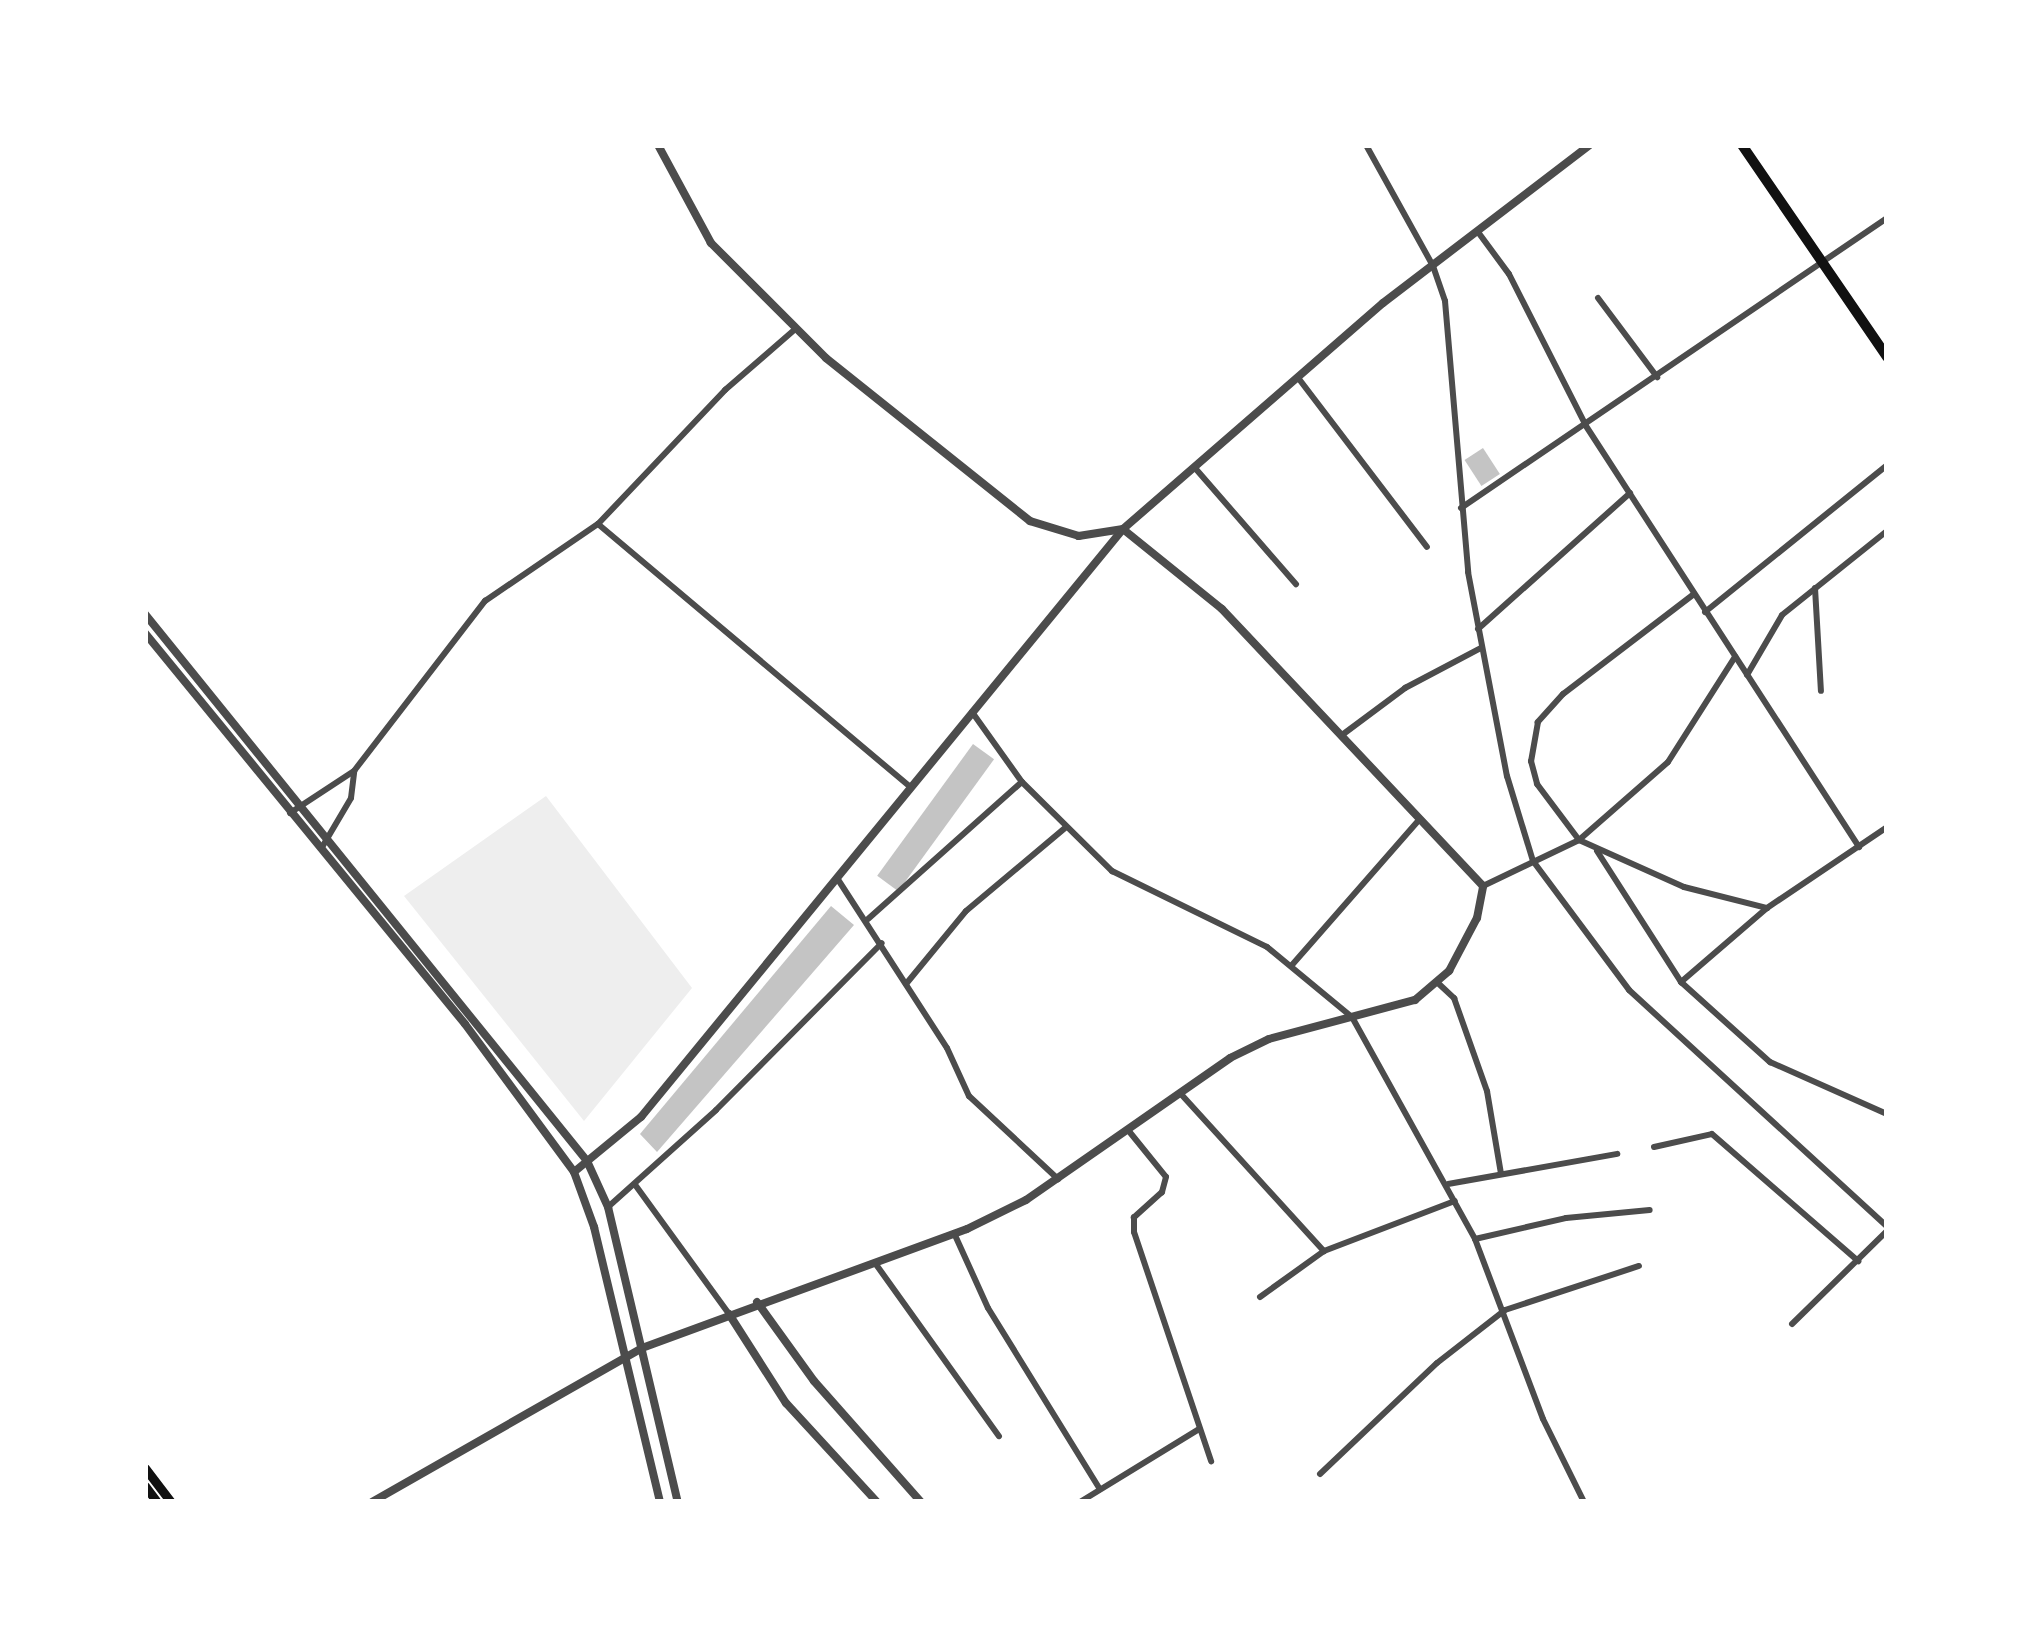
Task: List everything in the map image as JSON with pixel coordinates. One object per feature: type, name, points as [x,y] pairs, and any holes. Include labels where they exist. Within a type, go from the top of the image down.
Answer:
[{"type":"main road","points":[[1742,145],[1887,357]]},
{"type":"main road","points":[[145,1468],[171,1502]]},
{"type":"main road","points":[[145,1486],[157,1502]]},
{"type":"street","points":[[658,145],[711,243],[794,331],[1030,522],[1079,536],[1123,528],[1222,609],[1483,886]]},
{"type":"street","points":[[1366,145],[1433,266],[1451,335],[1460,509],[1478,629],[1507,776],[1533,861],[1628,990],[1887,1228],[1792,1324]]},
{"type":"street","points":[[574,1172],[641,1117],[1123,528],[1433,266],[1590,145]]},
{"type":"street","points":[[1460,509],[1887,218]]},
{"type":"street","points":[[1478,232],[1509,274],[1586,426],[1860,847]]},
{"type":"street","points":[[1598,298],[1657,377]]},
{"type":"street","points":[[290,812],[354,771],[484,602],[598,524],[725,390],[794,331]]},
{"type":"street","points":[[1298,379],[1427,547]]},
{"type":"street","points":[[1706,612],[1887,466]]},
{"type":"street","points":[[1194,468],[1296,584]]},
{"type":"street","points":[[1478,629],[1630,493]]},
{"type":"street","points":[[598,524],[910,787]]},
{"type":"street","points":[[1747,675],[1782,616],[1887,532]]},
{"type":"street","points":[[1815,587],[1820,691]]},
{"type":"street","points":[[1694,594],[1563,694],[1538,722],[1531,761],[1538,784],[1580,840],[1597,851],[1684,887],[1767,908]]},
{"type":"street","points":[[145,614],[587,1161],[608,1207],[678,1502]]},
{"type":"street","points":[[145,633],[533,1110],[574,1172],[626,1358],[660,1502]]},
{"type":"street","points":[[1342,736],[1405,688],[1481,648]]},
{"type":"street","points":[[1483,886],[1580,840],[1668,762],[1735,657]]},
{"type":"street","points":[[972,712],[1022,782],[1064,828],[1130,884],[1292,965],[1352,1017],[1448,1184],[1475,1239],[1505,1310],[1543,1420],[1584,1502]]},
{"type":"street","points":[[321,849],[352,798],[354,771]]},
{"type":"street","points":[[868,918],[1022,782]]},
{"type":"street","points":[[1292,965],[1421,818]]},
{"type":"street","points":[[906,984],[966,910],[1064,828]]},
{"type":"street","points":[[1680,982],[1767,908],[1887,828]]},
{"type":"street","points":[[1597,851],[1680,982],[1770,1062],[1887,1114]]},
{"type":"street","points":[[836,878],[868,918],[969,1096],[1058,1179]]},
{"type":"street","points":[[372,1502],[642,1348],[756,1302],[954,1234],[1058,1179],[1180,1094],[1269,1039],[1415,1000],[1439,984],[1477,918],[1483,886]]},
{"type":"street","points":[[608,1207],[636,1186],[882,943]]},
{"type":"street","points":[[1439,984],[1454,998],[1487,1091],[1501,1174]]},
{"type":"street","points":[[1180,1094],[1324,1252]]},
{"type":"street","points":[[1128,1130],[1167,1181],[1134,1217],[1134,1232],[1211,1461]]},
{"type":"street","points":[[1654,1146],[1712,1134],[1858,1261]]},
{"type":"street","points":[[1448,1184],[1617,1154]]},
{"type":"street","points":[[636,1186],[729,1314],[786,1403],[877,1502]]},
{"type":"street","points":[[1260,1297],[1324,1252],[1455,1200]]},
{"type":"street","points":[[1475,1239],[1566,1218],[1650,1210]]},
{"type":"street","points":[[954,1234],[988,1308],[1100,1489]]},
{"type":"street","points":[[875,1262],[999,1436]]},
{"type":"street","points":[[1320,1474],[1438,1363],[1505,1310],[1638,1266]]},
{"type":"street","points":[[756,1302],[814,1381],[921,1502]]},
{"type":"street","points":[[1080,1502],[1199,1429]]},
{"type":"shaded area","points":[[546,796],[692,988],[584,1121],[404,896]]},
{"type":"building","points":[[1483,448],[1500,474],[1481,486],[1465,460]]},
{"type":"building","points":[[973,744],[994,759],[898,891],[877,876]]},
{"type":"building","points":[[831,906],[854,925],[657,1152],[640,1134]]}]
